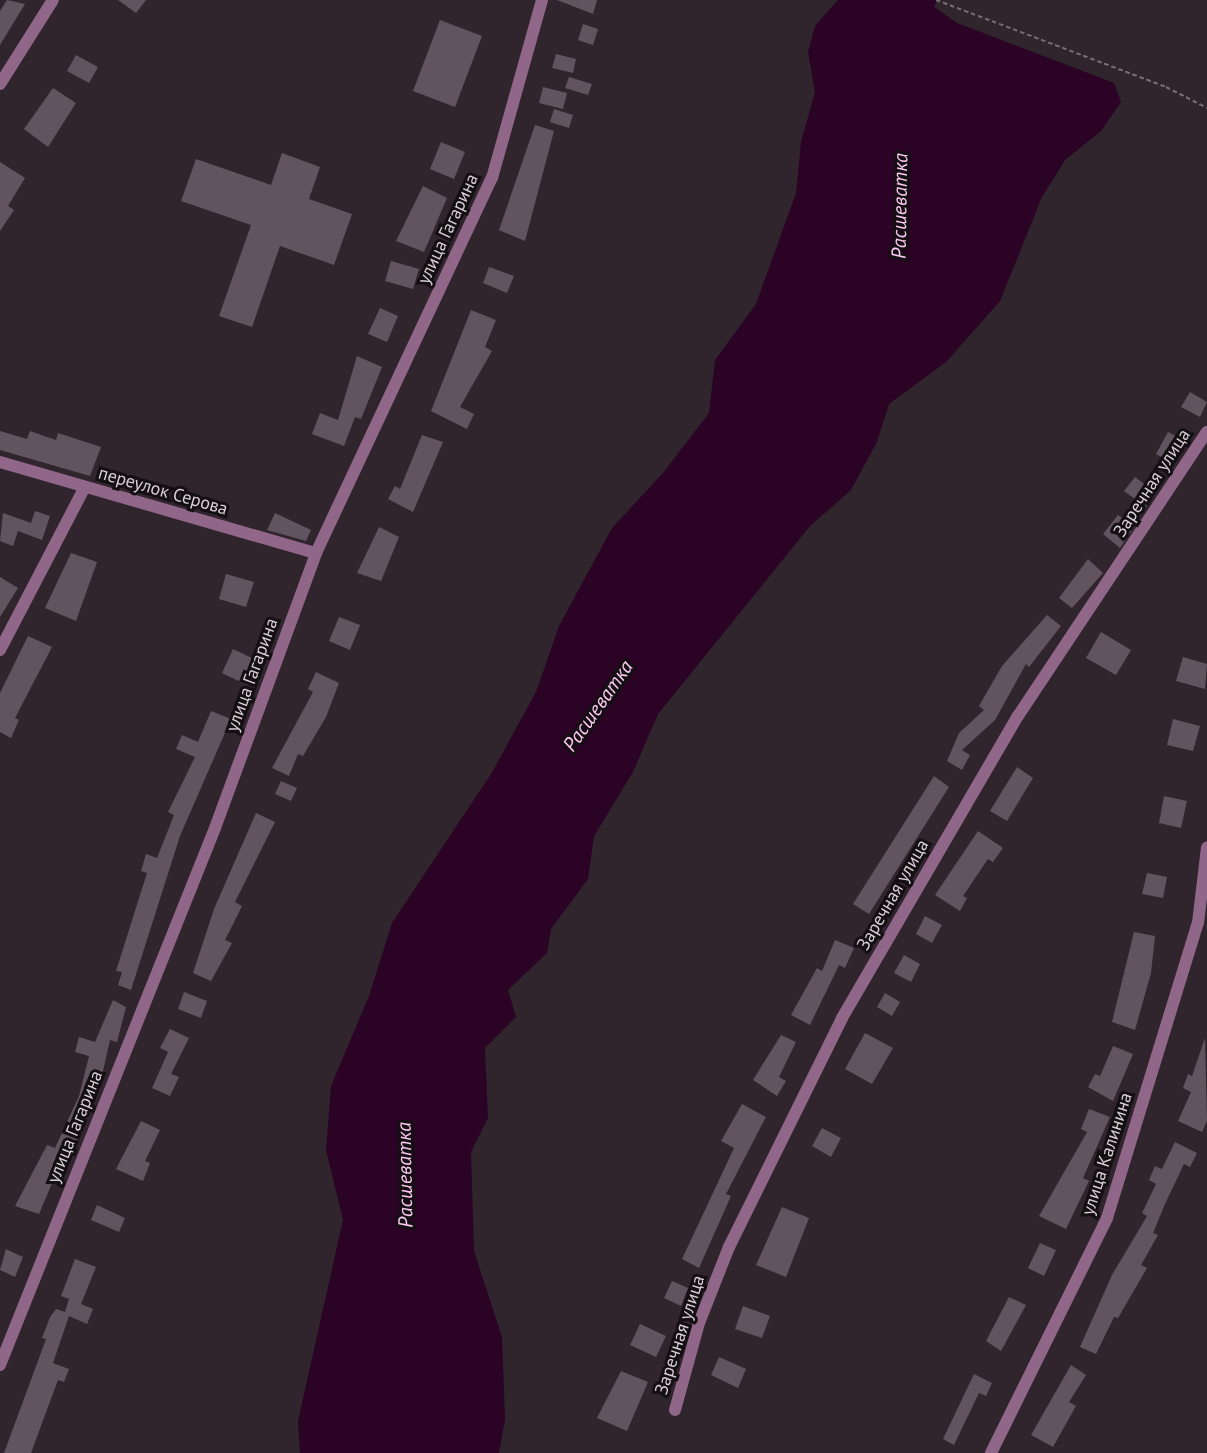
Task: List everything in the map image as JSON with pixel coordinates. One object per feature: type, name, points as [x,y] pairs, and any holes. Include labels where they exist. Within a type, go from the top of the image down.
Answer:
[{"type":"street","points":[[0,84],[53,0]]},
{"type":"street","name":"улица Гагарина","points":[[0,1365],[215,828],[316,553],[492,178],[542,0]]},
{"type":"street","name":"Заречная улица","points":[[675,1410],[699,1323],[729,1247],[842,1018],[1018,716],[1207,432]]},
{"type":"street","name":"переулок Серова","points":[[0,462],[316,553]]},
{"type":"street","points":[[0,650],[84,487]]},
{"type":"street","name":"улица Калинина","points":[[991,1453],[1107,1218],[1198,923],[1207,848]]},
{"type":"path","points":[[936,0],[1166,87],[1207,108]]},
{"type":"water","name":"Расшеватка","points":[[838,0],[937,0],[934,7],[957,23],[1114,83],[1121,102],[1101,131],[1065,160],[1042,197],[1000,301],[946,362],[889,404],[877,442],[851,490],[810,526],[658,714],[633,772],[594,836],[588,879],[551,929],[547,953],[508,990],[516,1017],[485,1048],[488,1118],[471,1152],[474,1251],[502,1337],[505,1419],[499,1453],[300,1453],[298,1421],[343,1220],[326,1150],[331,1086],[369,996],[392,923],[491,774],[536,692],[559,626],[612,528],[663,473],[709,413],[715,360],[756,304],[796,193],[801,142],[815,92],[808,52],[815,26]]},
{"type":"building","points":[[7,0],[25,4],[0,45],[0,11]]},
{"type":"building","points":[[118,0],[146,0],[136,13]]},
{"type":"building","points":[[557,0],[597,0],[593,14]]},
{"type":"building","points":[[440,20],[482,36],[455,107],[413,91]]},
{"type":"building","points":[[583,24],[598,29],[593,45],[578,40]]},
{"type":"building","points":[[556,54],[576,59],[573,73],[552,68]]},
{"type":"building","points":[[76,55],[98,67],[89,83],[67,71]]},
{"type":"building","points":[[569,77],[592,84],[588,95],[565,88]]},
{"type":"building","points":[[543,87],[567,93],[563,109],[539,103]]},
{"type":"building","points":[[53,88],[76,103],[48,147],[24,129]]},
{"type":"building","points":[[554,109],[573,115],[569,128],[550,122]]},
{"type":"building","points":[[535,125],[554,131],[525,241],[499,230]]},
{"type":"building","points":[[441,142],[465,152],[454,179],[430,169]]},
{"type":"building","points":[[282,153],[320,167],[309,199],[352,214],[334,265],[280,246],[252,327],[219,316],[251,225],[181,201],[196,159],[271,185]]},
{"type":"building","points":[[0,162],[25,178],[8,206],[14,210],[0,231]]},
{"type":"building","points":[[423,186],[447,198],[424,252],[396,241]]},
{"type":"building","points":[[391,261],[419,269],[413,289],[385,281]]},
{"type":"building","points":[[489,267],[514,276],[507,293],[483,283]]},
{"type":"building","points":[[380,308],[398,316],[387,342],[368,334]]},
{"type":"building","points":[[471,310],[496,320],[485,347],[492,351],[460,407],[474,414],[467,429],[431,411]]},
{"type":"building","points":[[357,356],[382,367],[361,419],[355,417],[344,446],[312,434],[320,413],[338,420]]},
{"type":"building","points":[[1190,392],[1207,402],[1200,417],[1181,407]]},
{"type":"building","points":[[0,431],[27,439],[30,431],[56,440],[58,433],[101,447],[90,476],[0,450]]},
{"type":"building","points":[[1168,432],[1183,440],[1170,462],[1156,454]]},
{"type":"building","points":[[422,435],[443,442],[413,512],[388,499],[395,486],[400,489]]},
{"type":"building","points":[[1135,477],[1156,493],[1146,507],[1124,491]]},
{"type":"building","points":[[35,511],[50,516],[42,540],[18,531],[13,546],[0,541],[3,513],[31,523]]},
{"type":"building","points":[[275,513],[311,530],[306,541],[267,530]]},
{"type":"building","points":[[1118,515],[1134,527],[1120,548],[1103,534]]},
{"type":"building","points":[[379,527],[399,537],[381,581],[357,573]]},
{"type":"building","points":[[71,553],[97,562],[76,621],[45,608]]},
{"type":"building","points":[[1088,559],[1103,573],[1072,608],[1059,598]]},
{"type":"building","points":[[226,574],[254,582],[246,607],[219,599]]},
{"type":"building","points":[[0,577],[18,588],[0,617]]},
{"type":"building","points":[[1047,615],[1061,626],[1029,667],[1026,664],[995,720],[962,750],[970,755],[962,770],[947,761],[959,733],[984,710],[979,706],[1002,666]]},
{"type":"building","points":[[339,617],[360,625],[350,650],[329,641]]},
{"type":"building","points":[[1101,632],[1131,650],[1116,675],[1086,658]]},
{"type":"building","points":[[28,636],[52,647],[15,718],[19,720],[11,738],[0,732],[0,693]]},
{"type":"building","points":[[233,649],[258,661],[247,685],[222,673]]},
{"type":"building","points":[[1183,657],[1207,664],[1205,689],[1176,681]]},
{"type":"building","points":[[316,672],[339,683],[326,717],[303,756],[298,754],[289,776],[272,768],[313,692],[308,689]]},
{"type":"building","points":[[211,711],[231,719],[180,836],[131,990],[118,985],[122,972],[116,971],[147,873],[141,871],[146,854],[157,858],[174,815],[168,812],[195,757],[176,749],[182,735],[198,742]]},
{"type":"building","points":[[1173,719],[1200,726],[1193,751],[1167,745]]},
{"type":"building","points":[[1017,767],[1033,778],[1007,821],[990,811]]},
{"type":"building","points":[[934,776],[949,787],[869,914],[853,904]]},
{"type":"building","points":[[281,781],[297,788],[291,801],[275,794]]},
{"type":"building","points":[[1164,796],[1187,801],[1181,828],[1159,823]]},
{"type":"building","points":[[256,813],[275,822],[235,902],[242,906],[225,940],[232,943],[211,981],[193,973],[214,909]]},
{"type":"building","points":[[978,831],[1003,848],[993,862],[988,859],[963,896],[967,898],[960,911],[935,895]]},
{"type":"building","points":[[1147,873],[1167,877],[1163,898],[1142,894]]},
{"type":"building","points":[[925,916],[942,925],[932,943],[916,934]]},
{"type":"building","points":[[1134,932],[1155,936],[1151,973],[1135,1030],[1112,1022]]},
{"type":"building","points":[[835,940],[854,948],[845,968],[839,965],[810,1025],[791,1015],[817,968],[822,971]]},
{"type":"building","points":[[904,955],[920,964],[911,982],[894,973]]},
{"type":"building","points":[[184,992],[207,1001],[201,1018],[178,1009]]},
{"type":"building","points":[[885,993],[900,1002],[892,1016],[877,1007]]},
{"type":"building","points":[[113,1000],[126,1007],[117,1042],[110,1040],[99,1089],[76,1146],[69,1143],[39,1214],[15,1206],[47,1145],[55,1148],[79,1096],[89,1056],[75,1052],[79,1037],[95,1042]]},
{"type":"building","points":[[170,1029],[189,1038],[171,1074],[179,1077],[170,1096],[152,1088],[168,1052],[160,1048]]},
{"type":"building","points":[[865,1033],[893,1048],[872,1084],[845,1069]]},
{"type":"building","points":[[781,1035],[796,1042],[779,1077],[786,1081],[777,1096],[753,1080]]},
{"type":"building","points":[[1205,1038],[1207,1121],[1202,1132],[1178,1121],[1191,1092],[1183,1088],[1188,1074],[1192,1076]]},
{"type":"building","points":[[1113,1046],[1133,1054],[1113,1101],[1088,1087],[1095,1074],[1100,1076]]},
{"type":"building","points":[[742,1104],[766,1117],[726,1194],[731,1196],[699,1268],[682,1259],[734,1148],[721,1141]]},
{"type":"building","points":[[1089,1109],[1110,1117],[1083,1178],[1089,1181],[1066,1229],[1039,1216],[1087,1132],[1081,1129]]},
{"type":"building","points":[[141,1121],[160,1130],[145,1161],[150,1163],[143,1181],[116,1169]]},
{"type":"building","points":[[822,1128],[841,1138],[831,1157],[812,1146]]},
{"type":"building","points":[[1175,1142],[1197,1153],[1190,1167],[1184,1164],[1165,1204],[1153,1233],[1158,1235],[1141,1265],[1147,1268],[1118,1318],[1114,1317],[1096,1354],[1080,1347],[1112,1275],[1147,1216],[1142,1213],[1156,1184],[1149,1180],[1155,1166],[1162,1169]]},
{"type":"building","points":[[97,1205],[125,1218],[119,1232],[91,1220]]},
{"type":"building","points":[[782,1207],[809,1218],[786,1277],[756,1265]]},
{"type":"building","points":[[1040,1243],[1056,1250],[1044,1276],[1028,1268]]},
{"type":"building","points":[[6,1249],[23,1257],[15,1277],[0,1270]]},
{"type":"building","points":[[75,1259],[96,1267],[81,1304],[93,1309],[87,1324],[69,1316],[53,1363],[69,1369],[64,1382],[58,1380],[31,1453],[4,1453],[46,1339],[42,1338],[50,1317],[56,1309],[65,1312],[69,1299],[61,1296]]},
{"type":"building","points":[[672,1281],[688,1288],[681,1306],[664,1298]]},
{"type":"building","points":[[1009,1297],[1026,1305],[1001,1351],[986,1341]]},
{"type":"building","points":[[743,1306],[770,1316],[762,1338],[735,1329]]},
{"type":"building","points":[[640,1324],[666,1336],[656,1357],[630,1345]]},
{"type":"building","points":[[719,1357],[746,1369],[738,1388],[711,1375]]},
{"type":"building","points":[[1071,1365],[1086,1375],[1069,1402],[1076,1406],[1053,1447],[1031,1435]]},
{"type":"building","points":[[621,1371],[648,1382],[627,1431],[597,1418]]},
{"type":"building","points":[[974,1374],[992,1383],[986,1396],[979,1393],[954,1445],[943,1439]]}]
